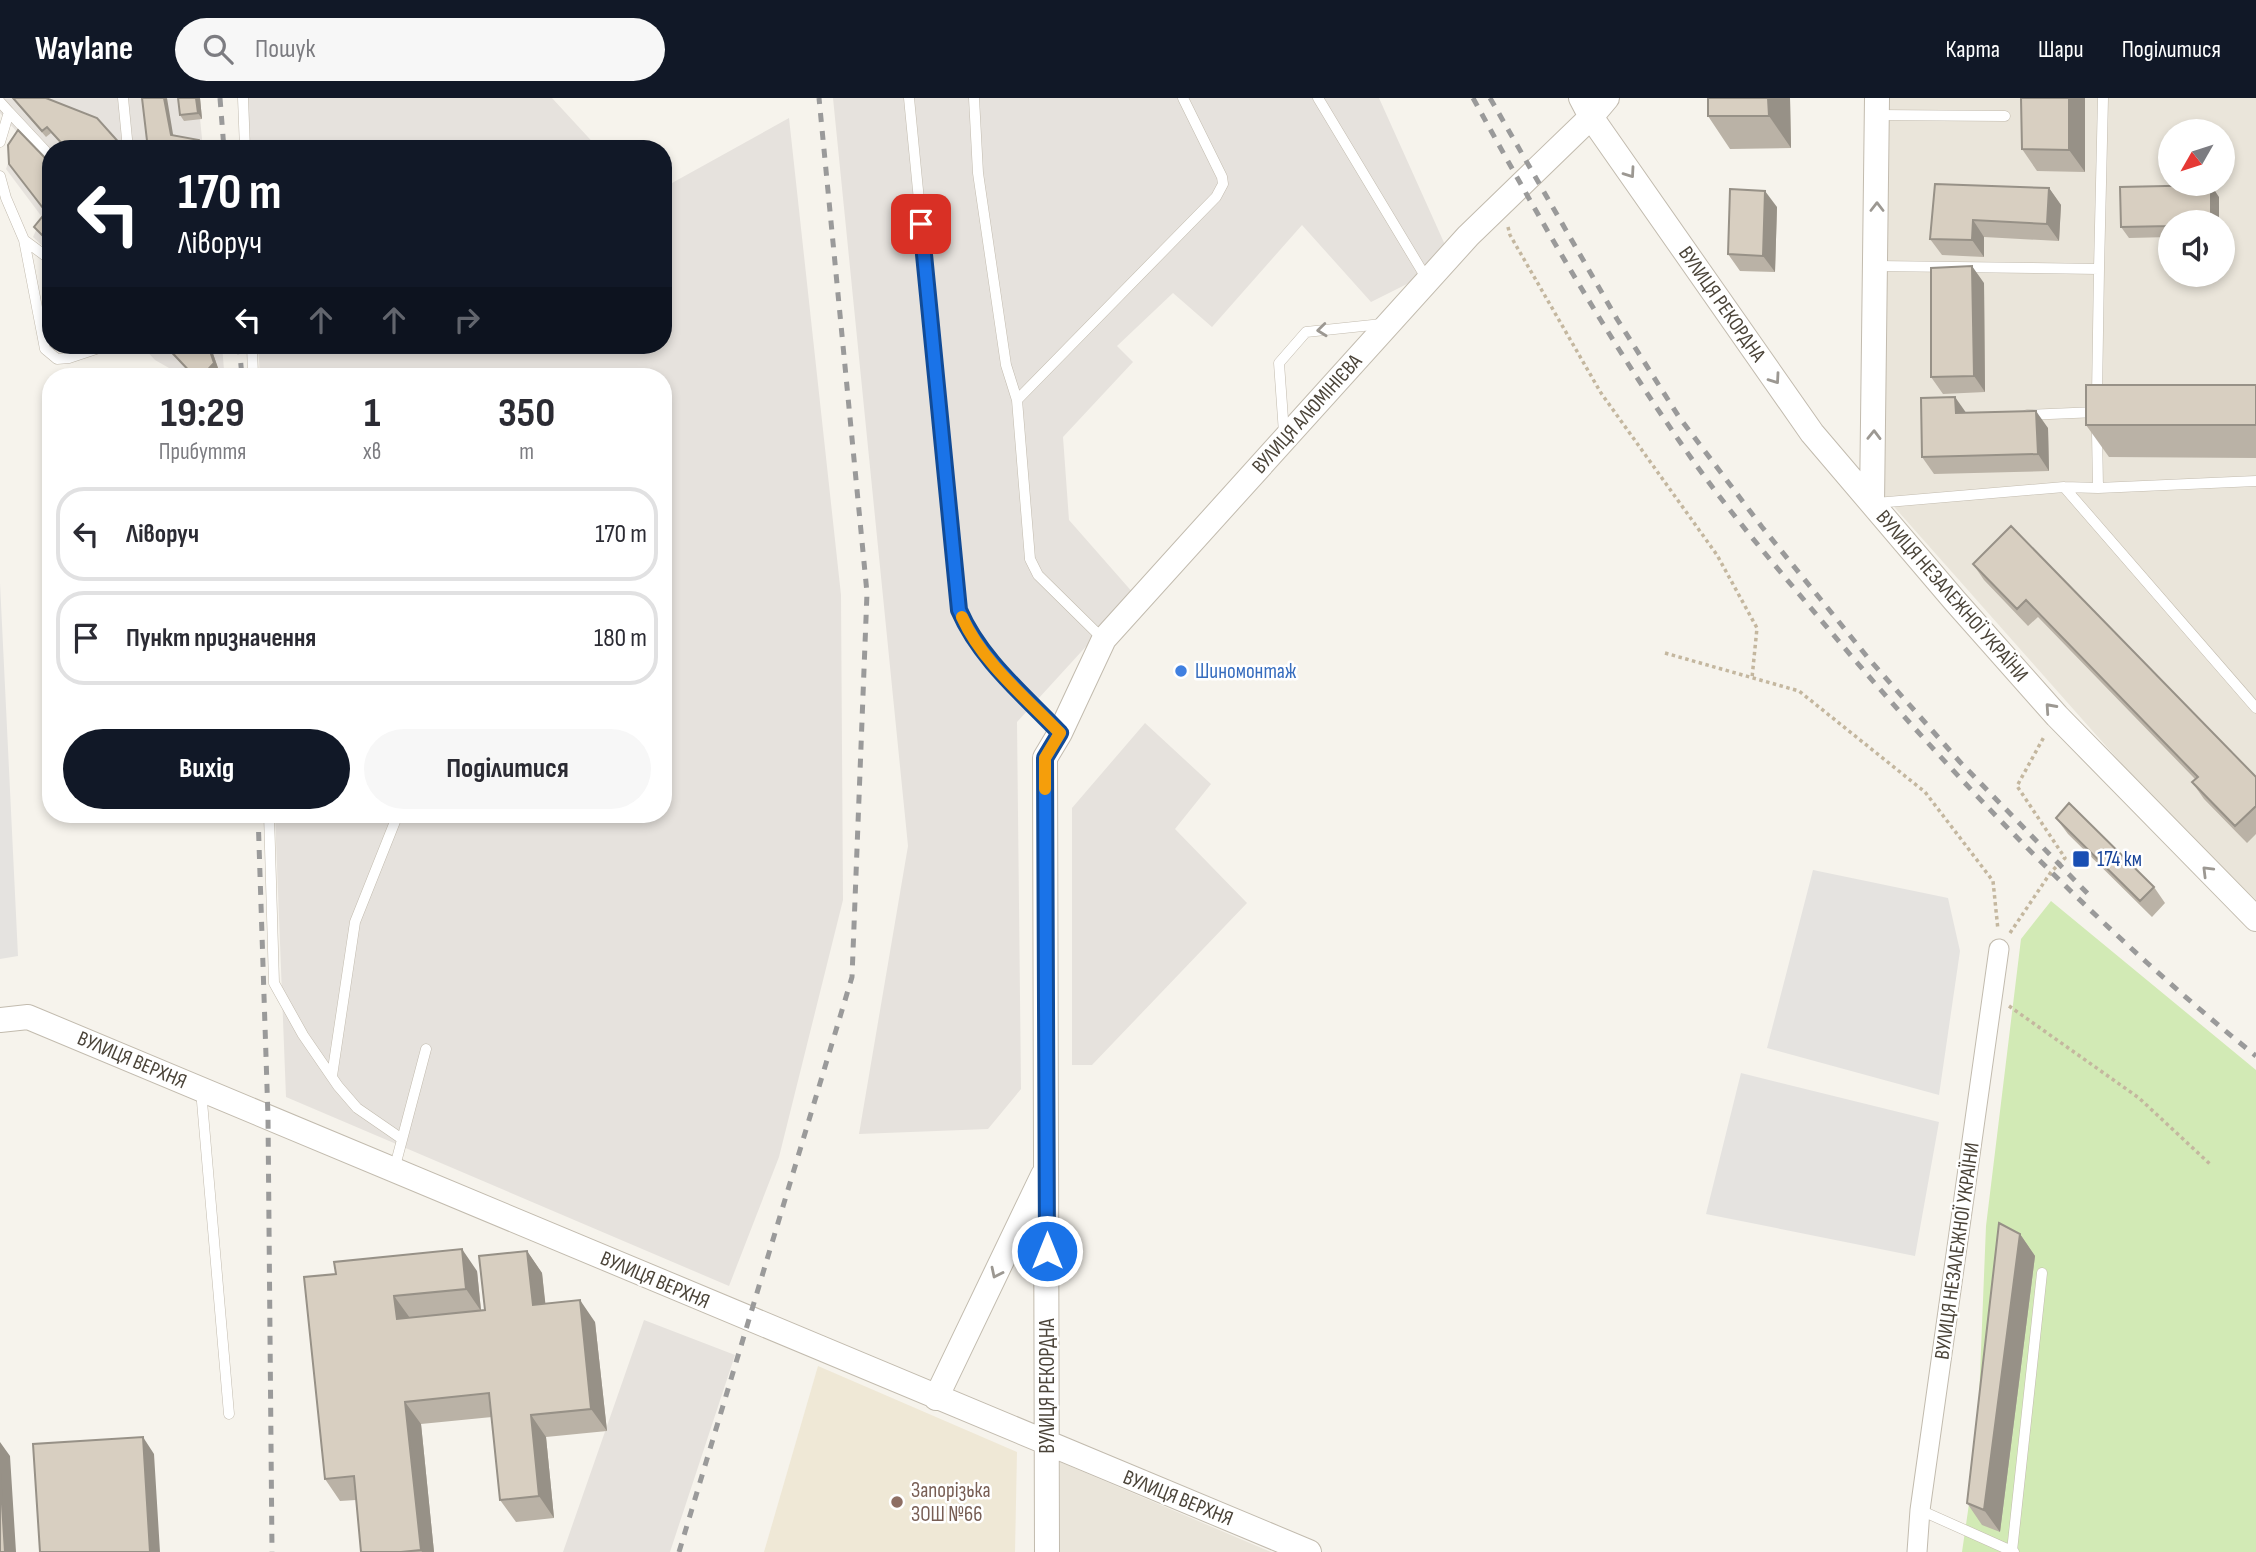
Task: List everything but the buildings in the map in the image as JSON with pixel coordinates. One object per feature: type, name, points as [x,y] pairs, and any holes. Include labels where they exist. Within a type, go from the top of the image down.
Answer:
[{"type":"street","name":"ВУЛИЦЯ АЛЮМІНІЄВА","points":[[1045,758],[1060,733],[1104,639],[1586,107],[1607,98]]},
{"type":"street","name":"ВУЛИЦЯ НЕЗАЛЕЖНОЇ УКРАЇНИ","points":[[1877,106],[1872,503],[2057,716],[2256,919]]},
{"type":"street","name":"ВУЛИЦЯ РЕКОРДНА","points":[[1586,107],[1812,433],[1872,503]]},
{"type":"street","name":"ВУЛИЦЯ РЕКОРДНА","points":[[1045,758],[1047,1552]]},
{"type":"street","name":"ВУЛИЦЯ НЕЗАЛЕЖНОЇ УКРАЇНИ","points":[[1917,1552],[1920,1510],[1999,949]]},
{"type":"street","name":"ВУЛИЦЯ ВЕРХНЯ","points":[[0,1020],[28,1017],[1309,1552]]},
{"type":"street","points":[[936,1398],[1047,1168]]},
{"type":"lane","points":[[123,98],[127,140]]},
{"type":"lane","points":[[243,98],[245,140]]},
{"type":"lane","points":[[909,98],[959,610],[969,633],[993,664],[1060,733]]},
{"type":"lane","points":[[974,98],[978,173],[1006,365],[1017,400],[1030,559],[1038,575],[1104,639]]},
{"type":"lane","points":[[1017,400],[1216,197],[1223,184],[1222,177],[1183,98]]},
{"type":"lane","points":[[1318,98],[1428,281]]},
{"type":"lane","points":[[2098,488],[2103,98]]},
{"type":"lane","points":[[0,102],[42,147]]},
{"type":"lane","points":[[1877,106],[2005,116]]},
{"type":"lane","points":[[0,142],[9,112]]},
{"type":"lane","points":[[0,176],[6,198],[24,240],[42,329]]},
{"type":"lane","points":[[24,240],[42,253]]},
{"type":"lane","points":[[1877,266],[2099,269]]},
{"type":"lane","points":[[1285,440],[1279,362],[1306,332],[1390,323]]},
{"type":"lane","points":[[49,354],[57,359],[81,354]]},
{"type":"lane","points":[[2011,416],[2097,412]]},
{"type":"lane","points":[[1872,503],[2064,487],[2256,481]]},
{"type":"lane","points":[[2064,487],[2256,708]]},
{"type":"lane","points":[[269,823],[274,983],[303,1035],[357,1108],[402,1139]]},
{"type":"lane","points":[[332,1076],[355,922],[394,823]]},
{"type":"lane","points":[[394,1170],[426,1049]]},
{"type":"lane","points":[[201,1089],[229,1414]]},
{"type":"lane","points":[[1920,1510],[2013,1552],[2042,1273]]},
{"type":"path","points":[[1501,203],[1510,235],[1601,393],[1717,555],[1758,628],[1752,678]]},
{"type":"path","points":[[1665,653],[1799,691],[1925,792],[1993,881],[1999,949]]},
{"type":"path","points":[[1999,949],[2051,872],[2064,858],[2017,786],[2057,716]]},
{"type":"path","points":[[1993,994],[2139,1098],[2211,1165]]},
{"type":"shaded area","points":[[0,98],[198,98],[202,140],[42,140],[42,217],[6,169],[18,133],[0,113]]},
{"type":"shaded area","points":[[247,98],[552,98],[591,140],[249,140]]},
{"type":"shaded area","points":[[833,98],[1379,98],[1446,247],[1419,278],[1371,302],[1302,225],[1212,327],[1173,293],[1117,346],[1133,362],[1063,437],[1069,520],[1134,594],[1017,722],[1021,1089],[988,1129],[859,1134],[908,846]]},
{"type":"shaded area","points":[[1888,98],[2256,98],[2256,900],[2167,815],[1881,492]]},
{"type":"shaded area","points":[[789,118],[841,595],[843,900],[779,1157],[729,1286],[286,1097],[275,823],[672,823],[672,368],[259,368],[259,354],[672,354],[672,183]]},
{"type":"shaded area","points":[[42,217],[42,246],[33,237]]},
{"type":"shaded area","points":[[149,354],[223,354],[224,368],[169,368]]},
{"type":"shaded area","points":[[0,583],[18,956],[0,959]]},
{"type":"shaded area","points":[[1145,723],[1211,784],[1175,829],[1247,903],[1092,1065],[1072,1065],[1072,808]]},
{"type":"shaded area","points":[[1813,870],[1948,898],[1960,951],[1939,1095],[1767,1048]]},
{"type":"shaded area","points":[[1741,1073],[1939,1122],[1915,1256],[1706,1214]]},
{"type":"shaded area","points":[[644,1320],[735,1355],[670,1552],[563,1552]]},
{"type":"shaded area","name":"Запорізька ЗОШ №66","points":[[818,1366],[1017,1452],[1015,1552],[764,1552]]},
{"type":"shaded area","points":[[1060,1462],[1271,1552],[1060,1552]]},
{"type":"green space","points":[[2051,901],[2256,1070],[2256,1552],[1962,1552],[1977,1449],[1986,1226],[2021,939]]},
{"type":"railway","points":[[220,98],[223,140]]},
{"type":"railway","points":[[679,1552],[852,977],[867,593],[819,98]]},
{"type":"railway","points":[[1473,98],[1551,237],[1634,374],[1694,462],[1761,548],[1880,689],[2033,854],[2142,958],[2256,1056]]},
{"type":"railway","points":[[1490,98],[1617,319],[1679,417],[1762,527],[1869,659],[1960,762],[2089,895]]},
{"type":"railway","points":[[240,354],[241,368]]},
{"type":"railway","points":[[258,823],[268,1117],[272,1552]]},
{"type":"slow traffic","points":[[962,617],[969,633],[993,664],[1060,733],[1045,758],[1045,789]]},
{"type":"place","name":"Шиномонтаж","points":[[1181,671]]},
{"type":"place","name":"174 км","points":[[2081,859]]},
{"type":"place","name":"Запорізька ЗОШ №66","points":[[897,1502]]},
{"type":"route","points":[[921,224],[959,610],[969,633],[993,664],[1060,733],[1045,758],[1047,1251]]}]
